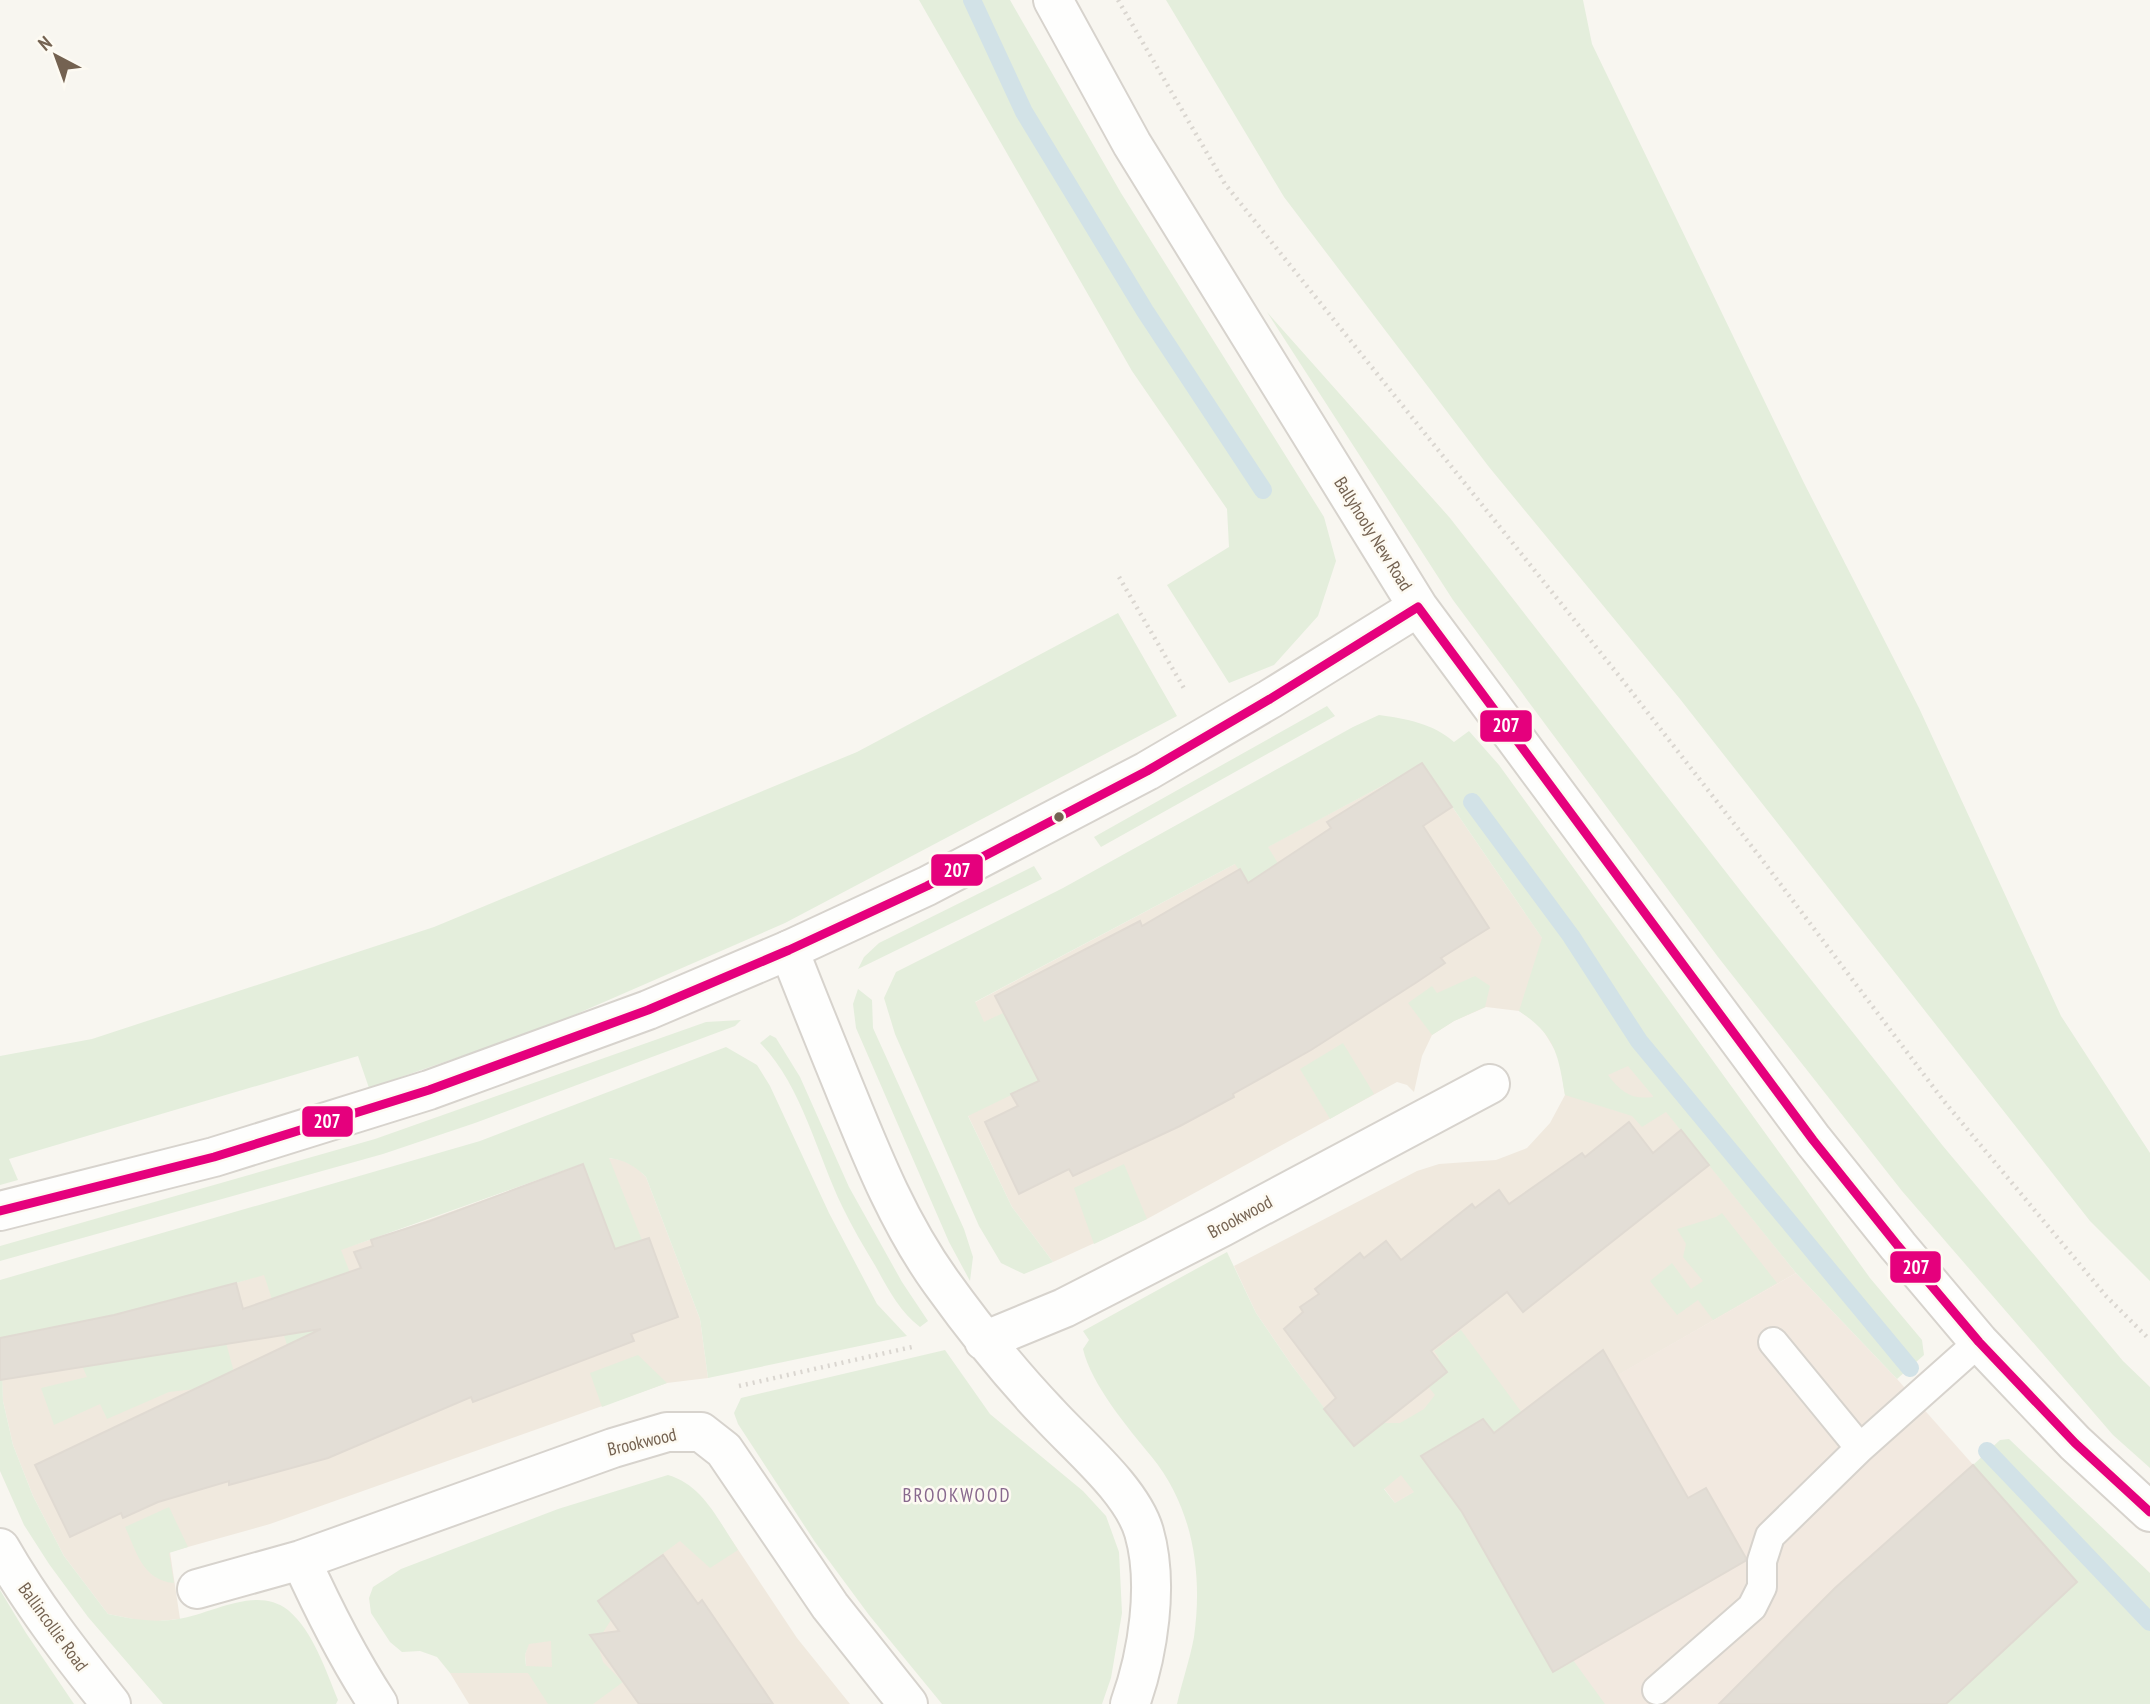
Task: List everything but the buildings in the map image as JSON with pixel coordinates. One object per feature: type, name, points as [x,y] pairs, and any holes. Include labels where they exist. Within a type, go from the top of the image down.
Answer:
[{"type":"street","name":"Ballyhooly New Road","points":[[1053,0],[1132,144],[1418,607],[1813,1140],[1979,1342],[2075,1443],[2150,1512]]},
{"type":"street","points":[[0,1211],[214,1157],[429,1090],[648,1010],[789,950],[927,886],[1147,771],[1418,607]]},
{"type":"street","points":[[789,950],[875,1163],[904,1223],[939,1279],[984,1341],[1128,1500],[1144,1531],[1151,1579],[1148,1631],[1130,1704]]},
{"type":"street","name":"Brookwood","points":[[984,1341],[1088,1296],[1490,1084]]},
{"type":"street","name":"Brookwood","points":[[197,1588],[301,1560],[613,1448],[667,1432],[701,1432],[724,1450],[830,1606],[908,1704]]},
{"type":"street","name":"Ballincollie Road","points":[[0,1548],[22,1587],[111,1704]]},
{"type":"street","points":[[301,1560],[326,1616],[378,1704]]},
{"type":"lane","points":[[1773,1342],[1860,1448]]},
{"type":"lane","points":[[1657,1690],[1752,1606],[1762,1587],[1762,1561],[1770,1536],[1860,1448],[1979,1342]]},
{"type":"path","points":[[1118,0],[1225,184],[1620,677],[1943,1100],[2106,1296],[2150,1340]]},
{"type":"path","points":[[1119,577],[1210,733]]},
{"type":"path","points":[[739,1386],[912,1347]]},
{"type":"shaded area","points":[[1423,764],[1629,1065],[1796,1273],[1395,1503],[1256,1313],[1234,1266],[1417,1171],[1439,1164],[1496,1160],[1527,1148],[1550,1123],[1565,1095],[1559,1057],[1540,1025],[1519,1011],[1486,1007],[1454,1021],[1432,1035],[1422,1056],[1414,1092],[1407,1085],[1397,1082],[1147,1219],[1053,1262],[1012,1207],[946,1070],[953,1014]]},
{"type":"shaded area","points":[[608,1158],[623,1160],[646,1177],[700,1319],[708,1378],[667,1383],[270,1524],[170,1552],[180,1619],[148,1622],[108,1614],[64,1556],[33,1496],[13,1445],[3,1401],[0,1338],[121,1315],[236,1283],[394,1232],[583,1164]]},
{"type":"shaded area","points":[[1796,1273],[1897,1379],[2077,1582],[2033,1704],[1441,1704],[1346,1530]]},
{"type":"shaded area","points":[[711,1509],[797,1638],[850,1704],[469,1704],[450,1673],[527,1673],[525,1655],[530,1638]]},
{"type":"green space","points":[[919,0],[1010,0],[1121,193],[1324,517],[1336,561],[1318,616],[1274,665],[1229,683],[1167,585],[1229,547],[1227,509],[1132,371]]},
{"type":"green space","points":[[1166,0],[1583,0],[1592,44],[1804,483],[1919,708],[2061,1016],[2150,1153],[2150,1281],[2090,1221],[1680,699],[1489,467],[1284,197]]},
{"type":"green space","points":[[1267,312],[1450,518],[1943,1146],[2123,1361],[2150,1387],[2150,1468],[2113,1435],[1902,1191],[1718,957],[1453,600]]},
{"type":"green space","points":[[1118,613],[1177,716],[785,923],[549,1026],[369,1088],[358,1056],[9,1159],[18,1180],[0,1185],[0,1056],[92,1039],[434,927],[857,752]]},
{"type":"green space","points":[[1327,706],[1335,716],[1101,847],[1094,837]]},
{"type":"green space","points":[[1379,715],[1428,726],[1454,742],[1469,731],[1499,765],[1870,1278],[1922,1340],[1924,1355],[1897,1379],[1796,1273],[1666,1112],[1642,1127],[1632,1116],[1565,1095],[1553,1046],[1540,1028],[1519,1011],[1542,938],[1423,764],[1268,847],[1324,939],[1256,896],[1235,864],[975,1002],[984,1022],[1022,1004],[1084,1060],[968,1116],[1012,1207],[1053,1262],[1024,1274],[1001,1263],[979,1226],[895,1034],[884,998],[896,972],[1063,888]],"holes":[[[1628,1066],[1653,1096],[1627,1094],[1608,1075]]]},
{"type":"green space","points":[[1034,866],[1042,879],[858,969],[864,957],[879,943]]},
{"type":"green space","points":[[1475,976],[1490,986],[1485,1007],[1454,1021],[1432,1035],[1408,1003],[1432,986],[1437,993]]},
{"type":"green space","points":[[858,989],[872,1000],[873,1028],[964,1229],[973,1257],[970,1281],[949,1242],[856,1028],[853,1004]]},
{"type":"green space","points":[[741,1020],[735,1026],[475,1123],[383,1154],[0,1261],[0,1246],[375,1139],[706,1022]]},
{"type":"green space","points":[[770,1035],[776,1038],[800,1077],[849,1187],[902,1282],[928,1321],[920,1327],[895,1300],[846,1214],[787,1078],[760,1043]]},
{"type":"green space","points":[[1343,1043],[1374,1094],[1330,1119],[1300,1069]]},
{"type":"green space","points":[[726,1047],[757,1065],[770,1086],[829,1213],[877,1304],[907,1336],[708,1378],[700,1319],[646,1177],[629,1164],[609,1158],[642,1240],[610,1252],[582,1164],[341,1250],[374,1333],[293,1363],[264,1275],[212,1290],[236,1380],[212,1387],[169,1392],[107,1419],[100,1404],[54,1425],[41,1388],[87,1377],[77,1354],[82,1322],[1,1338],[3,1401],[13,1445],[33,1496],[64,1556],[108,1614],[160,1621],[191,1616],[234,1603],[262,1600],[275,1603],[288,1610],[305,1629],[338,1700],[336,1704],[163,1704],[88,1617],[49,1564],[24,1525],[0,1471],[0,1280],[480,1141]]},
{"type":"green space","points":[[1124,1164],[1147,1219],[1094,1244],[1074,1188]]},
{"type":"green space","points":[[1722,1213],[1777,1283],[1713,1320],[1698,1300],[1677,1315],[1650,1281],[1672,1263],[1691,1289],[1703,1281],[1683,1257],[1686,1244],[1677,1229]]},
{"type":"green space","points":[[1227,1252],[1256,1313],[1354,1447],[1384,1423],[1400,1423],[1424,1409],[1435,1395],[1419,1375],[1439,1358],[1434,1351],[1461,1330],[1531,1425],[1501,1442],[1483,1419],[1573,1660],[1605,1704],[1177,1704],[1194,1637],[1197,1589],[1192,1542],[1177,1497],[1165,1476],[1111,1405],[1094,1377],[1083,1349],[1089,1340],[1083,1331]],"holes":[[[1401,1475],[1414,1492],[1395,1503],[1384,1489]]]},
{"type":"green space","points":[[945,1350],[990,1414],[1083,1491],[1106,1516],[1119,1552],[1122,1613],[1111,1678],[1102,1704],[942,1704],[869,1615],[815,1542],[738,1424],[734,1413],[741,1398]]},
{"type":"green space","points":[[638,1355],[667,1383],[602,1407],[590,1373]]},
{"type":"green space","points":[[2009,1439],[2150,1573],[2150,1704],[1946,1704],[2076,1582],[1973,1465],[2000,1440]]},
{"type":"green space","points":[[668,1475],[680,1480],[700,1495],[738,1550],[710,1568],[680,1541],[598,1601],[611,1620],[597,1642],[603,1662],[623,1682],[593,1704],[548,1704],[528,1673],[450,1673],[437,1657],[420,1651],[402,1652],[390,1642],[371,1613],[369,1598],[373,1587],[401,1569],[558,1509]],"holes":[[[551,1641],[552,1667],[526,1666],[525,1655],[529,1644]]]},
{"type":"green space","points":[[169,1507],[188,1547],[169,1553],[174,1583],[163,1581],[148,1571],[137,1555],[125,1527]]},
{"type":"green space","points":[[0,1590],[26,1633],[74,1704],[0,1704]]},
{"type":"waterway","points":[[972,0],[1024,112],[1145,311],[1263,490]]},
{"type":"waterway","points":[[1472,802],[1571,936],[1639,1041],[1910,1368]]},
{"type":"waterway","points":[[1987,1451],[2150,1622]]},
{"type":"transit line","name":"207","points":[[0,1211],[214,1157],[429,1090],[648,1010],[789,950],[927,886],[1147,771],[1418,607],[1813,1140],[1898,1246],[1979,1342],[2075,1443],[2150,1512]]},
{"type":"district","name":"BROOKWOOD","points":[[957,1495]]}]
